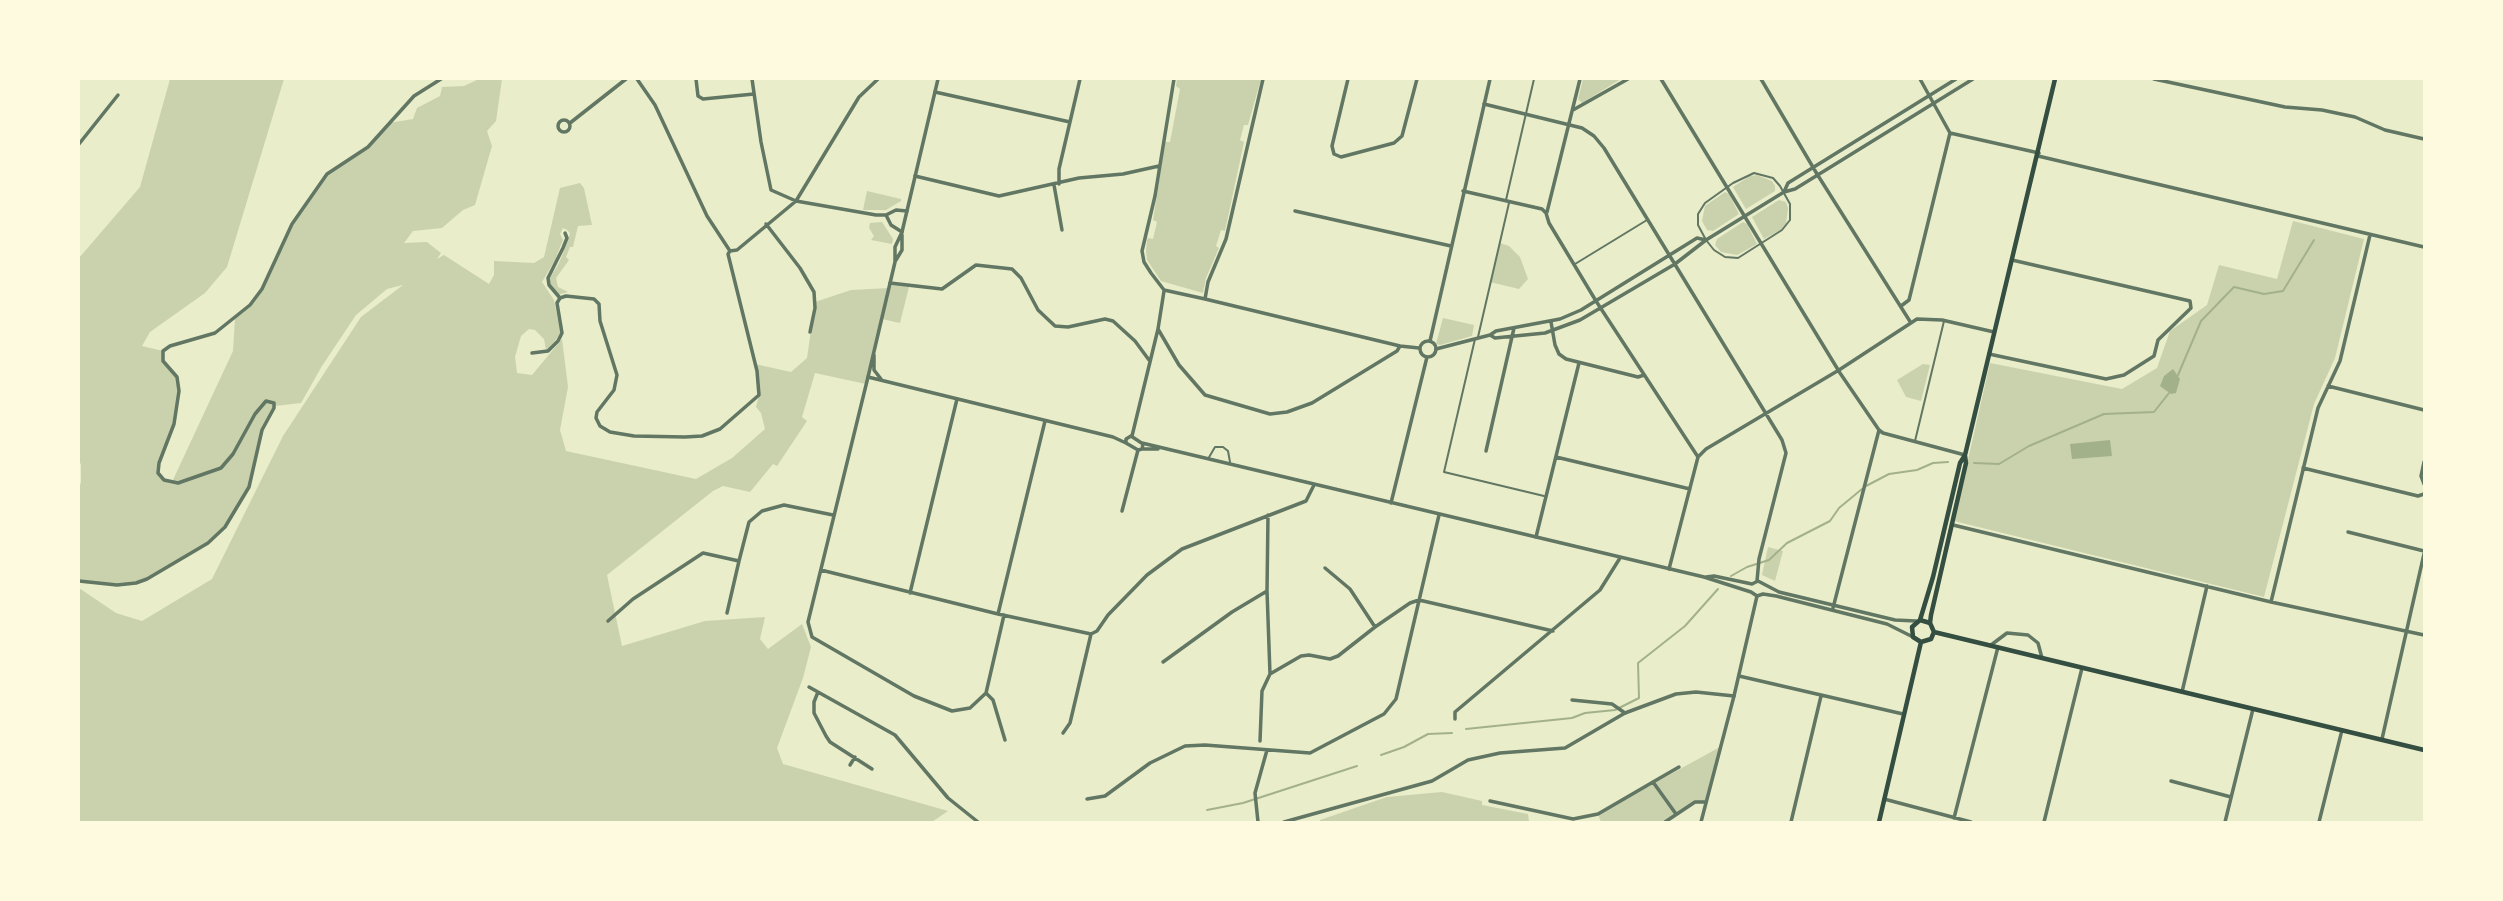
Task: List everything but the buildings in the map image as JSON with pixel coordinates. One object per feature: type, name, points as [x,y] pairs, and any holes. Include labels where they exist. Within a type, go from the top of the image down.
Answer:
[{"type":"main road","points":[[1949,524],[1918,621],[1912,627],[1913,637],[1921,642],[1931,639],[1934,632],[1930,623],[1949,524],[1960,463],[1965,455],[2055,79]]},
{"type":"main road","points":[[1918,621],[1930,623]]},
{"type":"main road","points":[[1934,632],[2424,750]]},
{"type":"main road","points":[[1879,822],[1921,642]]},
{"type":"street","points":[[79,581],[117,585],[136,583],[208,543],[225,527],[249,487],[262,430],[274,410],[274,403],[266,401],[255,414],[233,454],[221,468],[178,483],[164,480],[158,473],[159,463],[174,424],[179,391],[177,377],[163,360],[163,351],[170,346],[215,333],[250,305],[262,289],[292,224],[327,174],[368,147],[414,96],[441,79]]},
{"type":"street","points":[[570,124],[626,79]]},
{"type":"street","points":[[559,298],[584,297],[594,299],[599,304],[600,321],[617,375],[614,390],[597,412],[596,418],[600,426],[610,432],[634,436],[702,436],[720,429],[759,395],[757,371],[729,259],[730,251],[707,216],[655,105],[638,79]]},
{"type":"street","points":[[696,79],[698,96],[703,99],[754,94]]},
{"type":"street","points":[[752,79],[771,190],[796,201],[859,213],[886,215],[896,210],[907,211]]},
{"type":"street","points":[[730,251],[737,250],[796,201],[859,97],[878,79]]},
{"type":"street","points":[[937,79],[808,622],[812,637],[914,696],[952,711],[970,708],[986,693],[1004,615]]},
{"type":"street","points":[[1062,230],[1056,185],[1080,79]]},
{"type":"street","points":[[1174,79],[1142,251],[1144,261],[1164,290],[1400,346],[1419,348]]},
{"type":"street","points":[[1205,299],[1208,282],[1226,239],[1263,79]]},
{"type":"street","points":[[1348,79],[1332,146],[1334,154],[1341,157],[1394,143],[1405,130],[1417,79]]},
{"type":"street","points":[[1430,341],[1490,79]]},
{"type":"street","points":[[1546,213],[1580,79]]},
{"type":"street","points":[[1573,110],[1628,79]]},
{"type":"street","points":[[1661,79],[1839,370],[1879,430],[1965,455]]},
{"type":"street","points":[[1761,79],[1911,323]]},
{"type":"street","points":[[1901,306],[1909,300],[1950,133],[1920,79]]},
{"type":"street","points":[[1784,192],[1788,183],[1956,79]]},
{"type":"street","points":[[1490,335],[1495,338],[1552,331],[1600,308],[1675,264],[1706,240],[1784,192],[1790,191],[1973,79]]},
{"type":"street","points":[[2154,79],[2285,107],[2322,110],[2356,117],[2385,130],[2424,139]]},
{"type":"street","points":[[935,92],[1070,122]]},
{"type":"street","points":[[79,144],[118,95]]},
{"type":"street","points":[[1485,104],[1582,128],[1594,136],[1604,148],[1782,439],[1786,453],[1751,592]]},
{"type":"street","points":[[1950,133],[2424,247]]},
{"type":"street","points":[[915,176],[999,196],[1079,178],[1123,174],[1159,166]]},
{"type":"street","points":[[1464,191],[1542,209],[1546,213],[1549,223],[1595,301],[1698,457]]},
{"type":"street","points":[[1295,211],[1451,246]]},
{"type":"street","points":[[886,215],[891,225],[902,232]]},
{"type":"street","points":[[766,224],[800,268],[814,292],[815,308],[810,332]]},
{"type":"street","points":[[895,262],[902,250],[902,232]]},
{"type":"street","points":[[559,298],[549,285],[548,278],[564,248],[567,238],[565,233]]},
{"type":"street","points":[[2271,602],[2318,408],[2340,361],[2370,235]]},
{"type":"street","points":[[1436,349],[1490,335],[1496,331],[1551,322],[1581,310],[1697,238],[1706,240]]},
{"type":"street","points":[[1989,354],[2106,379],[2124,375],[2154,356],[2158,340],[2191,308],[2190,301],[2012,260]]},
{"type":"street","points":[[890,283],[942,289],[976,265],[1012,270],[1021,278],[1038,310],[1055,326],[1068,327],[1105,318],[1113,321],[1135,341],[1149,360]]},
{"type":"street","points":[[1126,443],[1158,329],[1164,290]]},
{"type":"street","points":[[532,354],[548,351],[562,333],[557,303],[559,298]]},
{"type":"street","points":[[1669,569],[1698,457],[1706,449],[1839,370],[1911,323],[1928,318],[1994,332]]},
{"type":"street","points":[[1551,322],[1559,354],[1566,359],[1638,377],[1644,375]]},
{"type":"street","points":[[1486,451],[1514,328]]},
{"type":"street","points":[[1158,329],[1179,365],[1205,395],[1270,414],[1287,412],[1312,403],[1397,351],[1400,346]]},
{"type":"street","points":[[1430,341],[1436,349],[1434,355],[1421,355],[1419,348],[1423,342],[1430,341]]},
{"type":"street","points":[[874,353],[875,373],[884,381]]},
{"type":"street","points":[[1391,503],[1427,357]]},
{"type":"street","points":[[1536,537],[1578,363]]},
{"type":"street","points":[[868,377],[1113,437],[1140,449],[1160,448]]},
{"type":"street","points":[[2328,386],[2424,410]]},
{"type":"street","points":[[910,593],[957,399]]},
{"type":"street","points":[[998,614],[1045,421]]},
{"type":"street","points":[[1833,608],[1879,430]]},
{"type":"street","points":[[1113,437],[1130,436],[1142,443],[1208,460],[1704,577],[1756,596]]},
{"type":"street","points":[[1122,510],[1142,443]]},
{"type":"street","points":[[1556,457],[1690,489]]},
{"type":"street","points":[[2424,462],[2421,476],[2424,484]]},
{"type":"street","points":[[2304,468],[2418,496],[2424,494]]},
{"type":"street","points":[[821,570],[1091,634],[1097,631],[1108,615],[1147,575],[1182,549],[1306,501],[1314,485]]},
{"type":"street","points":[[727,613],[750,522],[762,511],[784,505],[833,515]]},
{"type":"street","points":[[1260,741],[1262,691],[1270,674],[1268,515]]},
{"type":"street","points":[[1087,799],[1104,796],[1150,763],[1185,747],[1205,745],[1310,753],[1384,713],[1395,699],[1439,515]]},
{"type":"street","points":[[1949,524],[2271,602],[2424,635]]},
{"type":"street","points":[[2348,532],[2424,553],[2382,739]]},
{"type":"street","points":[[608,621],[633,599],[703,553],[739,561]]},
{"type":"street","points":[[1455,719],[1455,712],[1605,584],[1619,558]]},
{"type":"street","points":[[1325,568],[1350,589],[1375,627]]},
{"type":"street","points":[[1704,577],[1714,576],[1764,585],[1779,592],[1887,624],[1913,637]]},
{"type":"street","points":[[1763,594],[1764,585]]},
{"type":"street","points":[[2182,692],[2207,586]]},
{"type":"street","points":[[1163,662],[1232,612],[1267,591]]},
{"type":"street","points":[[1756,596],[1763,594],[1895,620],[1918,621]]},
{"type":"street","points":[[1701,822],[1739,676],[1756,596]]},
{"type":"street","points":[[1270,674],[1301,656],[1331,659],[1338,656],[1375,627],[1410,603],[1419,600],[1553,631]]},
{"type":"street","points":[[1991,645],[2007,633],[2028,635],[2038,643],[2042,658]]},
{"type":"street","points":[[1063,733],[1070,723],[1091,634]]},
{"type":"street","points":[[1954,818],[1998,647]]},
{"type":"street","points":[[2044,822],[2082,668]]},
{"type":"street","points":[[1739,676],[1904,715]]},
{"type":"street","points":[[809,687],[895,735],[948,798],[978,822]]},
{"type":"street","points":[[818,692],[814,713],[826,736],[872,769]]},
{"type":"street","points":[[1284,822],[1432,781],[1468,760],[1500,753],[1565,748],[1621,709],[1676,694],[1696,692],[1734,696]]},
{"type":"street","points":[[986,693],[993,700],[1005,740]]},
{"type":"street","points":[[1791,822],[1821,696]]},
{"type":"street","points":[[1572,700],[1621,709]]},
{"type":"street","points":[[2225,822],[2253,709]]},
{"type":"street","points":[[2319,822],[2342,730]]},
{"type":"street","points":[[1258,822],[1255,793],[1267,750]]},
{"type":"street","points":[[850,765],[855,757]]},
{"type":"street","points":[[1490,801],[1573,821],[1598,814],[1679,767]]},
{"type":"street","points":[[2171,781],[2231,797]]},
{"type":"street","points":[[1653,782],[1676,814]]},
{"type":"street","points":[[1884,799],[1971,822]]},
{"type":"street","points":[[1665,822],[1695,802],[1706,802]]},
{"type":"lane","points":[[1534,79],[1444,472],[1547,497]]},
{"type":"lane","points":[[1754,173],[1773,178],[1784,192],[1791,212],[1787,226],[1738,258],[1720,255],[1706,240],[1698,225],[1700,208],[1727,187],[1754,173]]},
{"type":"lane","points":[[1574,264],[1647,220]]},
{"type":"lane","points":[[1915,442],[1944,320]]},
{"type":"lane","points":[[1208,460],[1215,447],[1223,447],[1228,451],[1229,465]]},
{"type":"shaded area","points":[[170,79],[284,79],[227,267],[205,293],[150,332],[142,346],[163,351],[163,360],[175,373],[179,391],[174,424],[159,463],[158,473],[162,479],[172,482],[233,351],[235,318],[258,296],[292,224],[327,174],[368,147],[389,123],[413,119],[417,108],[440,96],[442,87],[464,86],[479,79],[502,79],[496,121],[487,131],[492,146],[475,205],[463,210],[442,228],[413,231],[404,243],[427,242],[441,253],[437,259],[444,255],[489,284],[494,275],[494,261],[534,263],[544,257],[560,188],[580,183],[584,188],[592,225],[578,226],[573,247],[570,247],[566,257],[569,260],[556,278],[558,287],[568,292],[557,295],[550,285],[550,278],[559,263],[570,233],[563,228],[560,234],[563,240],[542,282],[554,300],[561,333],[546,350],[544,339],[535,330],[529,329],[521,336],[515,357],[517,373],[532,375],[562,339],[568,387],[560,430],[566,451],[696,479],[732,458],[765,429],[761,413],[756,407],[759,395],[755,364],[791,372],[807,358],[815,302],[851,290],[889,288],[890,283],[909,287],[900,323],[882,319],[866,384],[815,373],[802,417],[807,421],[777,466],[773,464],[750,492],[723,486],[713,491],[607,575],[622,646],[705,621],[765,617],[760,639],[768,649],[802,624],[811,647],[803,678],[777,748],[783,764],[948,811],[932,822],[79,822],[79,588],[116,613],[142,621],[212,579],[283,436],[361,317],[403,285],[387,289],[356,315],[301,403],[275,406],[266,421],[249,487],[225,527],[208,543],[147,578],[126,585],[79,581],[79,258],[140,187]]},
{"type":"shaded area","points":[[1177,79],[1261,79],[1248,125],[1244,125],[1240,140],[1244,142],[1225,231],[1221,230],[1216,246],[1219,248],[1206,278],[1203,293],[1161,281],[1147,260],[1147,240],[1153,239],[1157,222],[1153,220],[1165,142],[1170,142],[1180,89],[1176,86]]},
{"type":"shaded area","points":[[1583,79],[1621,79],[1582,103],[1578,99]]},
{"type":"shaded area","points":[[1757,175],[1772,181],[1775,191],[1746,209],[1733,187],[1750,176]]},
{"type":"shaded area","points":[[867,191],[901,201],[886,210],[863,210]]},
{"type":"shaded area","points":[[1725,192],[1729,194],[1739,214],[1713,231],[1707,230],[1702,221],[1705,206]]},
{"type":"shaded area","points":[[1779,200],[1786,202],[1788,208],[1786,224],[1764,239],[1752,217]]},
{"type":"shaded area","points":[[2293,221],[2364,239],[2335,358],[2314,404],[2264,597],[1954,521],[1990,363],[2122,389],[2157,368],[2170,331],[2207,305],[2219,265],[2277,279]]},
{"type":"shaded area","points":[[882,222],[893,239],[892,244],[871,240],[874,236],[869,228],[870,223]]},
{"type":"shaded area","points":[[1743,222],[1747,224],[1757,244],[1737,255],[1721,252],[1715,245],[1717,239]]},
{"type":"shaded area","points":[[1500,243],[1509,246],[1520,257],[1528,279],[1519,289],[1490,282]]},
{"type":"shaded area","points":[[1443,318],[1474,325],[1472,336],[1436,344]]},
{"type":"shaded area","points":[[1923,364],[1930,365],[1921,401],[1906,397],[1897,380]]},
{"type":"shaded area","points":[[2173,369],[2180,379],[2176,393],[2171,394],[2160,386],[2164,376]]},
{"type":"shaded area","points":[[2110,440],[2112,456],[2072,459],[2070,444]]},
{"type":"shaded area","points":[[1768,547],[1783,551],[1775,581],[1762,575]]},
{"type":"shaded area","points":[[1720,747],[1706,802],[1695,802],[1665,822],[1601,822],[1598,814]]},
{"type":"shaded area","points":[[1442,792],[1482,801],[1482,805],[1528,814],[1529,822],[1320,822],[1387,797]]},
{"type":"waterway","points":[[2178,375],[2201,321],[2234,287],[2264,294],[2283,291],[2314,240]]},
{"type":"waterway","points":[[1974,463],[1999,464],[2029,446],[2104,414],[2154,412],[2169,393]]},
{"type":"waterway","points":[[1866,486],[1889,474],[1948,462]]},
{"type":"waterway","points":[[1731,576],[1769,560],[1787,543],[1830,521],[1839,508],[1862,489]]},
{"type":"waterway","points":[[1466,729],[1572,718],[1585,713],[1615,710],[1639,698],[1638,663],[1685,626],[1718,589]]},
{"type":"waterway","points":[[1381,755],[1428,734],[1452,733]]},
{"type":"waterway","points":[[1207,810],[1243,803],[1357,766]]}]
